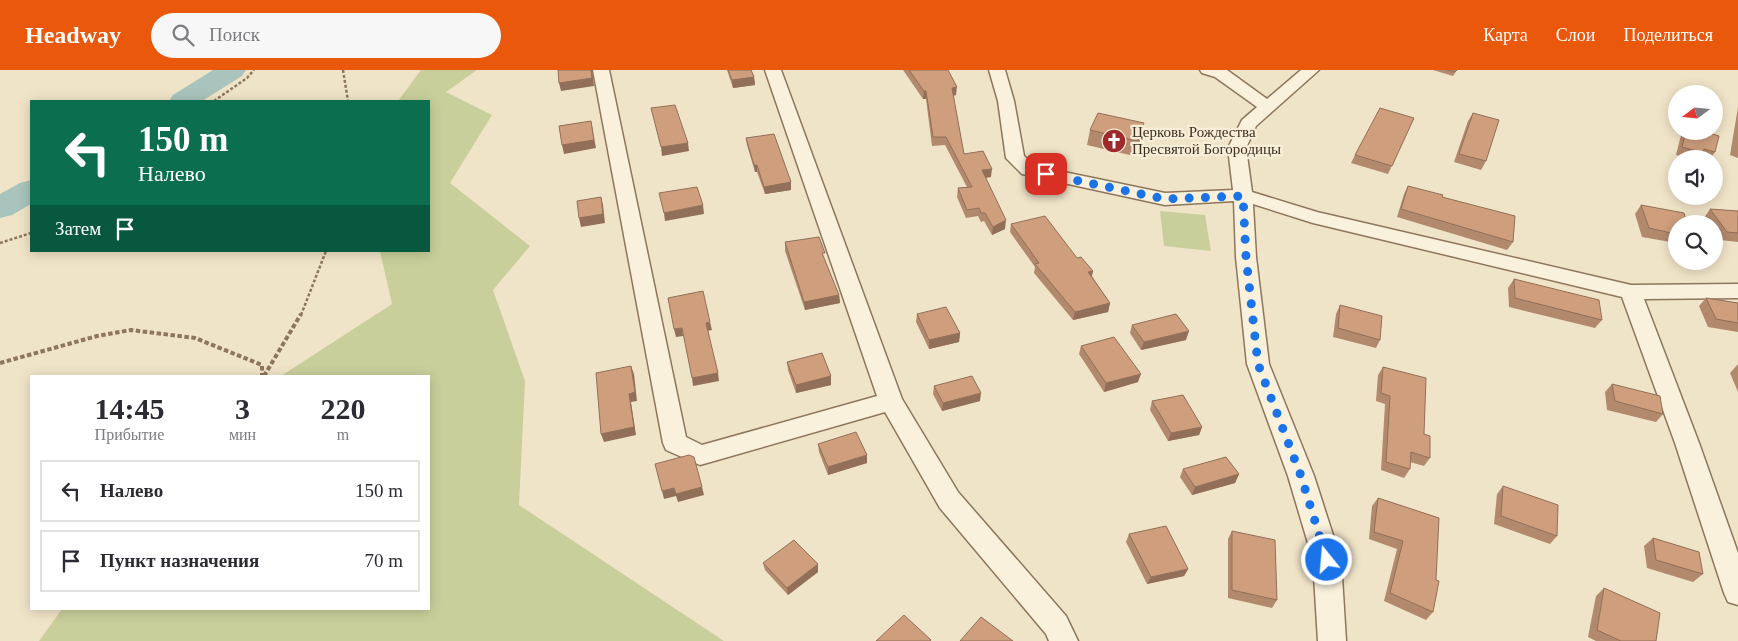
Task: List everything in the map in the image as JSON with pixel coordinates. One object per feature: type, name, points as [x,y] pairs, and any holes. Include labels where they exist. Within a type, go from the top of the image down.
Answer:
[{"type":"street","points":[[602,70],[675,443],[700,455],[891,401]]},
{"type":"street","points":[[773,70],[891,401],[949,500],[1056,625],[1064,641]]},
{"type":"street","points":[[997,70],[1006,101],[1015,158],[1029,170],[1165,199],[1243,196],[1313,217],[1631,292],[1738,291]]},
{"type":"street","points":[[1208,70],[1221,73],[1268,106]]},
{"type":"street","points":[[1311,70],[1248,124],[1236,148],[1243,196],[1246,257],[1258,364],[1301,476],[1327,560],[1332,641]]},
{"type":"street","points":[[1631,292],[1687,443],[1738,592]]},
{"type":"path","points":[[215,100],[247,78],[254,70]]},
{"type":"path","points":[[344,70],[348,100]]},
{"type":"path","points":[[0,243],[30,233]]},
{"type":"path","points":[[264,375],[305,308],[326,252]]},
{"type":"path","points":[[0,363],[97,336],[131,330],[195,338],[262,365],[263,375]]},
{"type":"green space","points":[[421,70],[477,70],[446,92],[492,115],[450,183],[530,246],[493,290],[525,381],[519,505],[724,641],[39,641],[61,610],[430,610],[430,375],[283,375],[392,304],[380,252],[430,252],[430,100],[399,100]]},
{"type":"green space","points":[[1160,211],[1205,215],[1211,251],[1164,246]]},
{"type":"building","points":[[558,70],[591,70],[592,78],[559,83]]},
{"type":"building","points":[[728,70],[751,70],[754,77],[732,80]]},
{"type":"building","points":[[909,70],[948,70],[957,87],[952,88],[964,154],[983,151],[992,169],[982,170],[1006,220],[993,227],[985,213],[981,213],[979,208],[967,210],[958,188],[972,187],[946,137],[933,137],[926,91],[924,91]]},
{"type":"building","points":[[675,105],[688,143],[661,147],[651,108]]},
{"type":"building","points":[[1380,108],[1414,118],[1392,166],[1355,155]]},
{"type":"building","points":[[1098,113],[1144,123],[1137,141],[1090,130]]},
{"type":"building","points":[[1473,113],[1499,120],[1486,161],[1459,154]]},
{"type":"building","points":[[591,121],[594,140],[562,145],[559,126]]},
{"type":"building","points":[[774,134],[791,182],[764,187],[757,165],[754,165],[746,138]]},
{"type":"building","points":[[1684,140],[1718,140],[1716,150],[1692,150],[1682,147]]},
{"type":"building","points":[[1408,186],[1515,216],[1513,242],[1401,209]]},
{"type":"building","points":[[697,187],[703,205],[664,213],[659,193]]},
{"type":"building","points":[[601,197],[603,214],[579,218],[577,201]]},
{"type":"building","points":[[1641,205],[1684,213],[1685,215],[1668,215],[1668,232],[1649,228]]},
{"type":"building","points":[[1710,209],[1738,211],[1738,233],[1727,232],[1723,227],[1723,215],[1714,215]]},
{"type":"building","points":[[1045,216],[1077,258],[1081,257],[1093,271],[1088,272],[1110,303],[1075,312],[1035,264],[1039,263],[1011,224]]},
{"type":"building","points":[[819,237],[825,253],[822,253],[839,295],[804,302],[785,242]]},
{"type":"building","points":[[1514,279],[1599,300],[1602,320],[1515,298]]},
{"type":"building","points":[[703,291],[710,322],[706,323],[718,373],[692,378],[682,328],[674,329],[668,298]]},
{"type":"building","points":[[1706,298],[1738,303],[1738,323],[1716,319]]},
{"type":"building","points":[[1340,305],[1382,316],[1380,340],[1338,328]]},
{"type":"building","points":[[946,307],[960,333],[929,340],[917,314]]},
{"type":"building","points":[[1176,314],[1189,331],[1144,342],[1132,325]]},
{"type":"building","points":[[1114,337],[1141,374],[1106,383],[1081,346]]},
{"type":"building","points":[[822,353],[831,376],[796,385],[787,362]]},
{"type":"building","points":[[631,366],[635,392],[629,394],[634,427],[601,434],[596,373]]},
{"type":"building","points":[[1383,367],[1426,378],[1424,434],[1430,436],[1430,458],[1411,452],[1410,469],[1386,462],[1390,396],[1381,393]]},
{"type":"building","points":[[972,376],[981,393],[943,403],[934,386]]},
{"type":"building","points":[[1612,384],[1660,396],[1663,414],[1615,401]]},
{"type":"building","points":[[1183,395],[1202,427],[1171,433],[1152,401]]},
{"type":"building","points":[[856,432],[867,455],[828,467],[818,444]]},
{"type":"building","points":[[689,455],[694,457],[702,487],[676,494],[674,488],[662,491],[655,464]]},
{"type":"building","points":[[1226,457],[1239,474],[1195,487],[1183,469]]},
{"type":"building","points":[[1503,486],[1558,505],[1557,536],[1501,516]]},
{"type":"building","points":[[1378,498],[1439,518],[1436,580],[1439,581],[1433,612],[1390,593],[1403,541],[1374,532]]},
{"type":"building","points":[[1166,526],[1188,569],[1151,577],[1129,534]]},
{"type":"building","points":[[1232,531],[1275,540],[1277,600],[1232,590]]},
{"type":"building","points":[[1653,538],[1699,552],[1703,574],[1656,560]]},
{"type":"building","points":[[794,540],[818,564],[787,588],[763,563]]},
{"type":"building","points":[[1604,588],[1660,613],[1656,641],[1621,641],[1597,630]]},
{"type":"building","points":[[904,615],[931,640],[876,641]]},
{"type":"building","points":[[981,617],[1013,641],[960,641]]},
{"type":"waterway","points":[[185,100],[232,70]]},
{"type":"waterway","points":[[0,208],[30,191]]},
{"type":"place","name":"Церковь Рождества Пресвятой Богородицы","points":[[1114,141]]},
{"type":"route","points":[[1046,174],[1165,199],[1243,196],[1246,257],[1258,364],[1301,476],[1327,560]]}]
